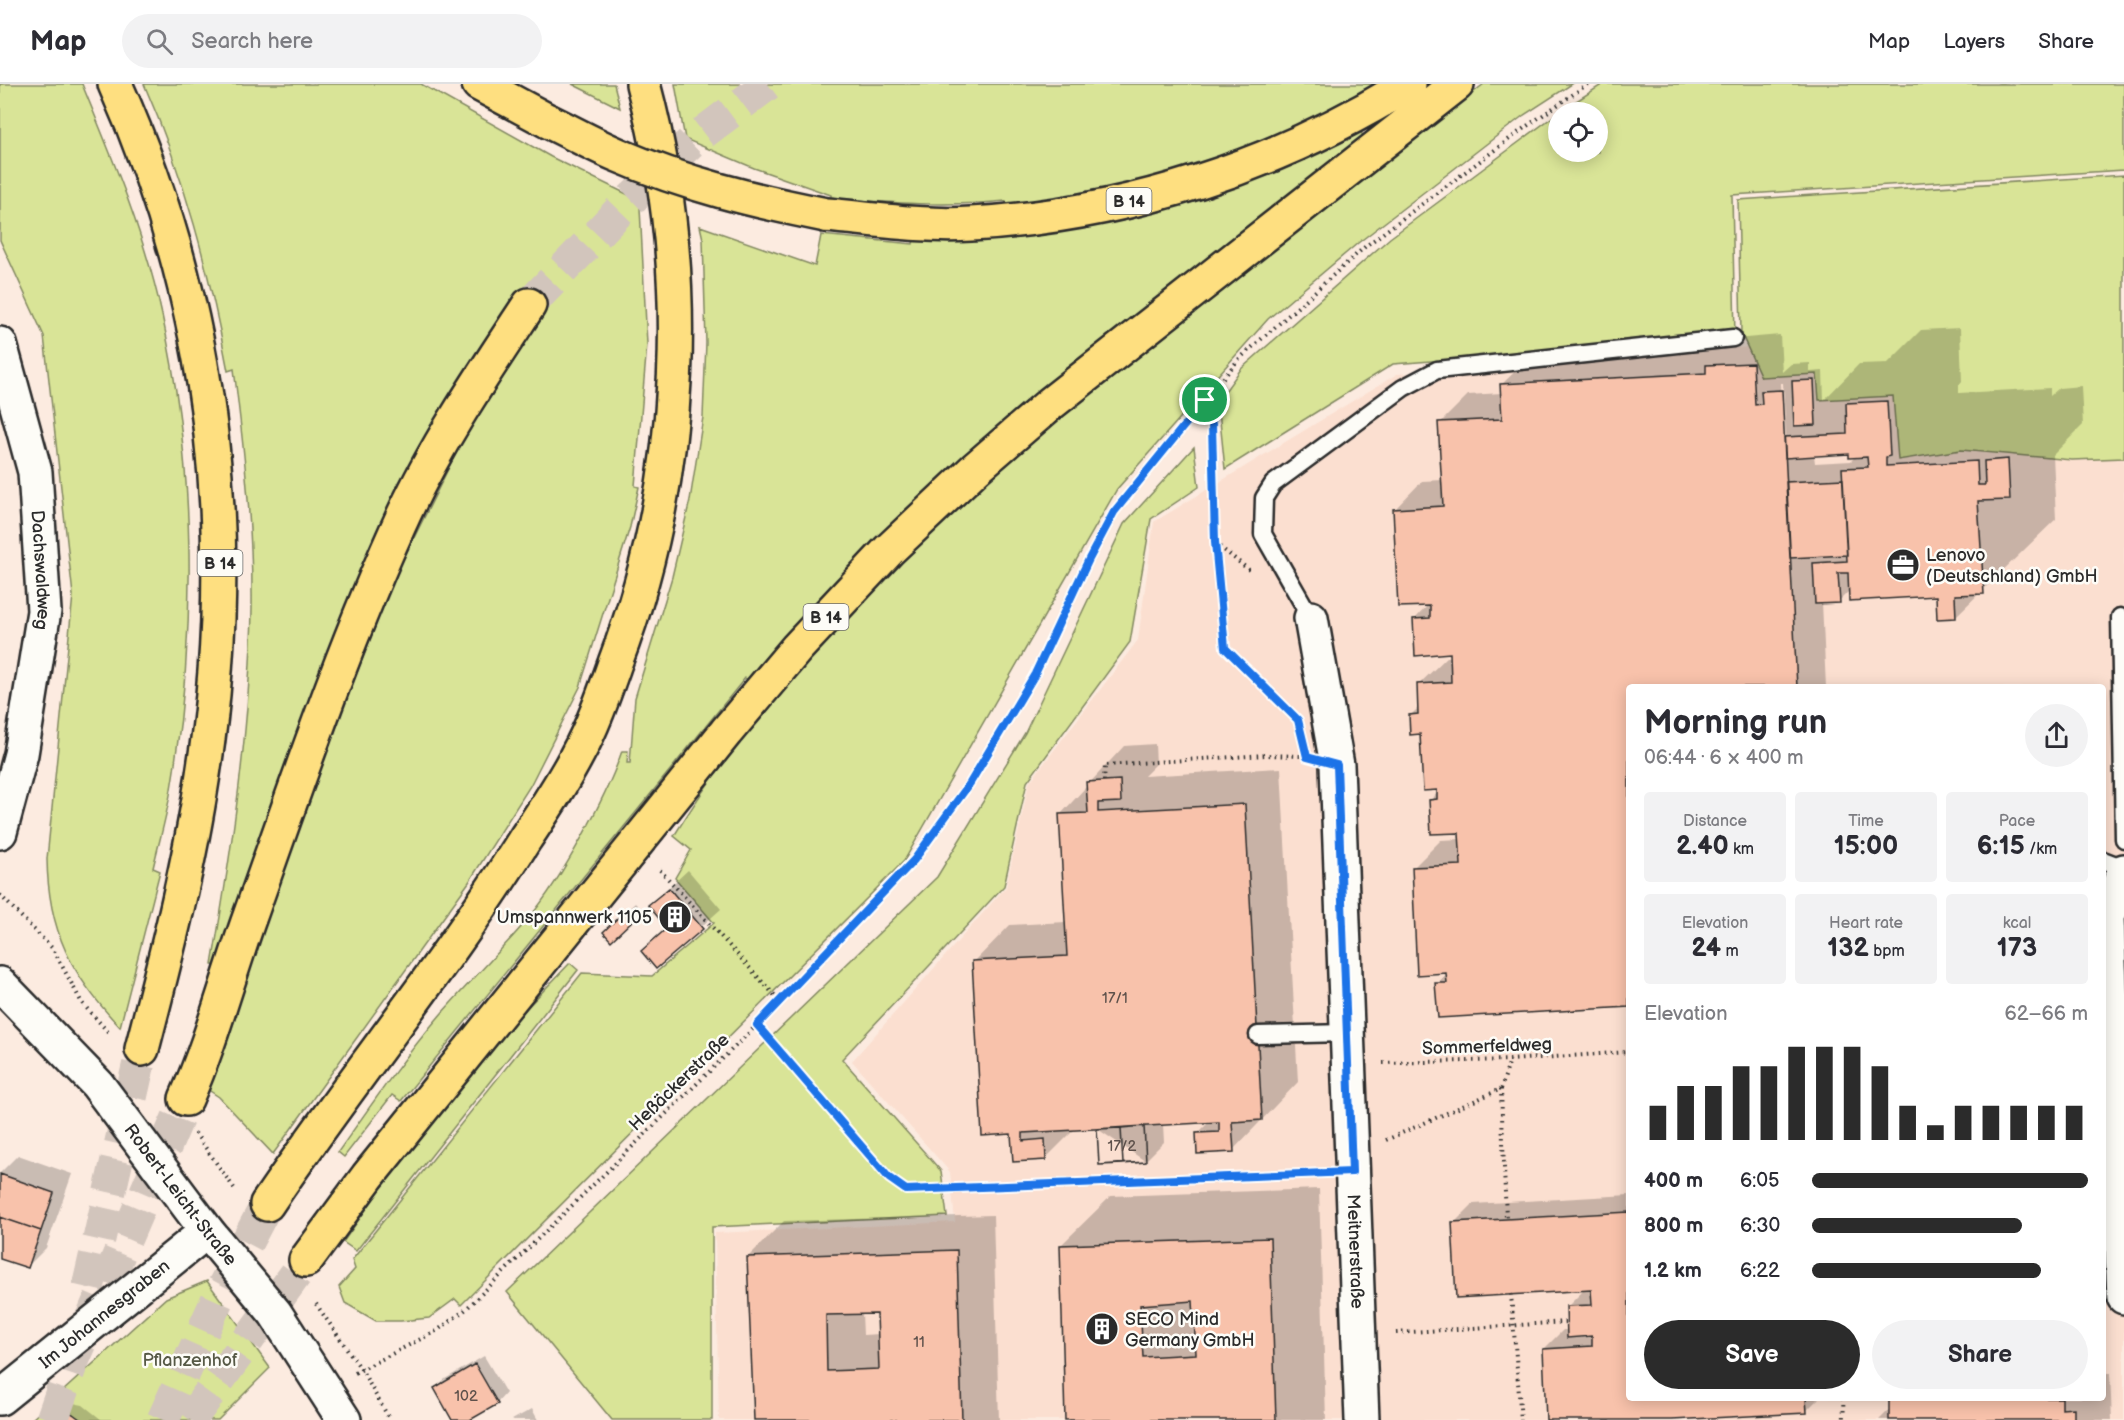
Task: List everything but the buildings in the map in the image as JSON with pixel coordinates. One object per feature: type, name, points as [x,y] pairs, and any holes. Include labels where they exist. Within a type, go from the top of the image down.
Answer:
[{"type":"highway","name":"B 14","points":[[115,84],[167,221],[186,288],[201,353],[218,502],[220,577],[210,720],[187,863],[142,1050]]},
{"type":"highway","name":"B 14","points":[[479,84],[619,156],[705,187],[826,215],[969,224],[1065,215],[1164,193],[1220,176],[1364,112],[1408,84]]},
{"type":"highway","points":[[267,1204],[502,876],[578,754],[629,627],[649,560],[662,493],[672,426],[676,355],[675,289],[670,221],[643,84]]},
{"type":"highway","name":"B 14","points":[[306,1260],[376,1166],[636,843],[762,688],[840,601],[976,468],[1050,404],[1457,84]]},
{"type":"highway","points":[[186,1100],[198,1072],[249,918],[356,626],[405,512],[483,375],[530,304]]},
{"type":"street","name":"Dachswaldweg","points":[[0,344],[34,472],[44,611],[21,754],[0,832]]},
{"type":"street","name":"Meitnerstraße","points":[[1311,618],[1337,765],[1346,1049],[1362,1420]]},
{"type":"street","points":[[2124,869],[2107,917],[2124,1297]]},
{"type":"street","name":"Robert-Leicht-Straße","points":[[0,984],[98,1084],[207,1231],[275,1312],[344,1420]]},
{"type":"street","name":"Im Johannesgraben","points":[[0,1398],[207,1231]]},
{"type":"lane","points":[[1311,618],[1263,534],[1264,498],[1273,484],[1402,388],[1437,370],[1733,338]]},
{"type":"lane","points":[[2120,617],[2124,839]]},
{"type":"lane","points":[[2106,861],[2124,869]]},
{"type":"lane","points":[[1258,1035],[1346,1049]]},
{"type":"path","name":"Heßäckerstraße","points":[[326,1391],[361,1369],[438,1330],[465,1310],[757,1025],[914,860],[970,783],[1035,674],[1089,559],[1114,512],[1205,400],[1253,346],[1368,245],[1527,126],[1588,84]]},
{"type":"path","points":[[1205,400],[1212,424],[1215,542],[1225,648],[1298,720]]},
{"type":"path","points":[[1104,781],[1105,765],[1265,755],[1307,757],[1337,765]]},
{"type":"path","points":[[636,843],[779,1000]]},
{"type":"path","points":[[757,1025],[889,1178],[906,1190],[1352,1172]]},
{"type":"path","name":"Sommerfeldweg","points":[[1346,1049],[1510,1059],[1626,1052]]},
{"type":"path","points":[[1506,1219],[1501,1089],[1510,1059]]},
{"type":"path","points":[[1385,1140],[1501,1089]]},
{"type":"path","points":[[1511,1294],[1521,1420]]},
{"type":"path","points":[[1359,1335],[1566,1322]]},
{"type":"path","points":[[361,1369],[390,1420]]},
{"type":"path","points":[[1843,1401],[1844,1420]]},
{"type":"shaded area","points":[[2124,181],[2124,1420],[719,1420],[715,1233],[955,1222],[950,1172],[852,1061],[1006,887],[1029,783],[1138,640],[1154,522],[1397,374],[1749,347]]},
{"type":"green space","points":[[0,84],[82,84],[147,256],[162,315],[181,433],[187,492],[189,611],[179,730],[169,799],[153,868],[160,871],[120,1027],[88,989],[76,970],[58,930],[48,885],[47,859],[73,595],[44,336],[0,240]]},
{"type":"green space","points":[[144,84],[421,84],[551,157],[639,200],[640,208],[647,344],[635,486],[639,487],[630,527],[580,687],[530,786],[469,882],[273,1154],[219,1097],[204,1087],[306,803],[394,578],[468,429],[518,297],[480,349],[427,438],[217,966],[212,965],[233,832],[248,699],[252,579],[247,489],[234,369],[228,371],[213,297],[184,189]]},
{"type":"green space","points":[[572,84],[614,84],[620,108]]},
{"type":"green space","points":[[675,84],[1378,84],[1256,144],[1162,179],[1099,194],[1006,205],[1006,201],[940,204],[831,198],[831,195],[754,168],[685,139]]},
{"type":"green space","points":[[1484,84],[1572,84],[1524,115],[1358,243],[1268,319],[1117,489],[904,861],[461,1305],[455,1299],[429,1318],[376,1321],[345,1303],[339,1287],[355,1269],[352,1260],[582,973],[652,976],[714,923],[675,878],[691,850],[674,836],[724,762],[778,691],[837,624],[965,500],[1033,441],[1171,328]]},
{"type":"green space","points":[[1603,84],[2124,84],[2124,170],[1732,195],[1735,337],[1393,364],[1225,469],[1218,401],[1241,369],[1390,238],[1548,120],[1548,162],[1608,162],[1608,102],[1575,102]]},
{"type":"green space","points":[[1359,129],[1365,139],[960,462],[878,541],[749,681],[745,678],[401,1101],[392,1095],[344,1157],[338,1152],[388,1081],[428,1030],[542,902],[582,838],[622,751],[628,751],[627,763],[630,763],[635,698],[672,577],[690,500],[703,417],[706,343],[703,239],[700,226],[815,266],[821,235],[913,244],[914,238]]},
{"type":"green space","points":[[2124,175],[2124,458],[2072,460],[1961,450],[1898,460],[1893,396],[1819,400],[1817,374],[1761,377],[1741,333],[1738,200]]},
{"type":"green space","points":[[1194,447],[1199,487],[1151,519],[1130,642],[1027,782],[1004,886],[842,1059],[941,1171],[947,1216],[712,1227],[712,1420],[612,1420],[507,1292],[937,877],[1025,733],[1124,524]]},
{"type":"green space","points":[[570,963],[578,970],[356,1251],[343,1242],[397,1166],[515,1014],[519,1016]]},
{"type":"green space","name":"Pflanzenhof","points":[[207,1281],[270,1368],[218,1420],[31,1420],[166,1298]]},
{"type":"tunnel","points":[[529,305],[626,204],[691,142],[768,84]]},
{"type":"tunnel","points":[[88,1288],[142,1049]]},
{"type":"tunnel","points":[[52,1420],[70,1368],[186,1099]]},
{"type":"tunnel","points":[[163,1420],[222,1289],[267,1204]]},
{"type":"tunnel","points":[[190,1420],[306,1260]]},
{"type":"place","name":"Lenovo (Deutschland) GmbH","points":[[1903,565]]},
{"type":"place","name":"Umspannwerk 1105","points":[[675,917]]},
{"type":"place","name":"SECO Mind Germany GmbH","points":[[1102,1329]]},
{"type":"route","points":[[1205,400],[1212,424],[1215,542],[1225,648],[1298,720],[1307,757],[1337,765],[1346,1064],[1352,1172],[906,1190],[889,1178],[757,1025],[914,860],[970,783],[1035,674],[1089,559],[1114,512],[1205,400]]}]
